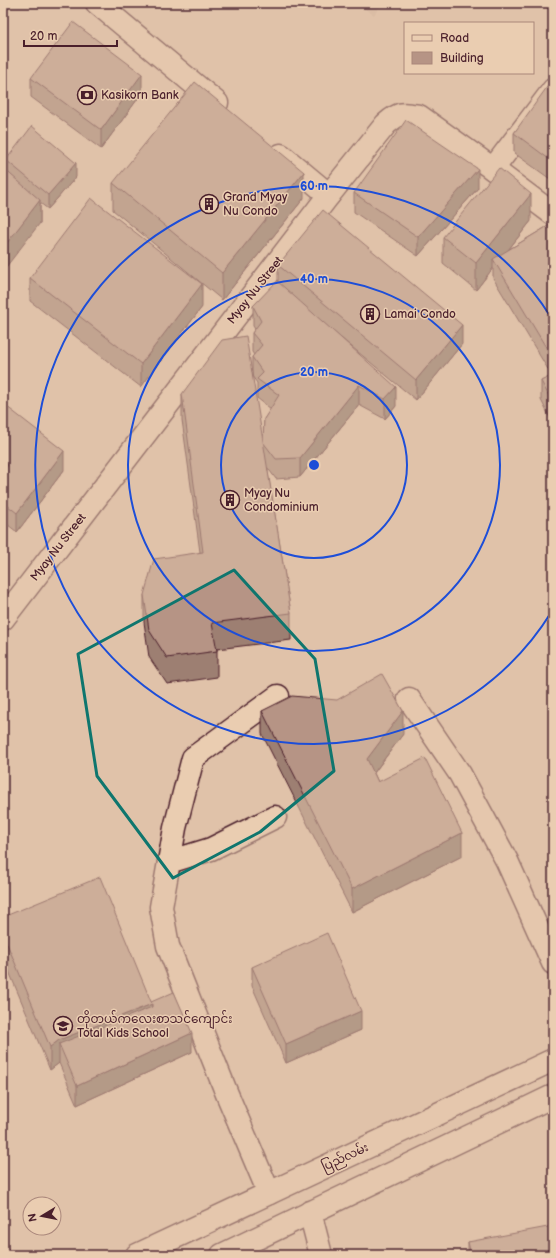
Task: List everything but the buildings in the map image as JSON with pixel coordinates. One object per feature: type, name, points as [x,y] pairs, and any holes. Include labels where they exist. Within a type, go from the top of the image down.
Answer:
[{"type":"main road","points":[[97,3],[231,114]]},
{"type":"main road","points":[[493,168],[553,90]]},
{"type":"main road","name":"Myay Nu Street","points":[[3,619],[329,195],[386,124],[396,115],[406,113],[419,116],[493,168],[553,214]]},
{"type":"main road","points":[[268,144],[329,195]]},
{"type":"main road","points":[[269,1193],[227,1094],[168,946],[161,908],[175,828],[193,758],[278,696]]},
{"type":"main road","points":[[409,699],[460,774],[507,861],[553,963]]},
{"type":"main road","points":[[169,862],[211,849],[275,817]]},
{"type":"main road","name":"ပြည်လမ်း","points":[[137,1255],[553,1060]]},
{"type":"main road","points":[[222,1255],[553,1096]]},
{"type":"main road","points":[[310,1212],[321,1255]]},
{"type":"highlighted area","points":[[234,570],[315,659],[334,771],[260,832],[173,878],[97,776],[78,654]]},
{"type":"shaded area","points":[[356,3],[382,3],[374,15]]},
{"type":"place","name":"Kasikorn Bank","points":[[87,95]]},
{"type":"place","name":"Grand Myay Nu Condo","points":[[209,204]]},
{"type":"place","name":"Lamai Condo","points":[[370,314]]},
{"type":"place","name":"Myay Nu Condominium","points":[[230,500]]},
{"type":"place","name":"တိုတယ်ကလေးစာသင်ကျောင်း Total Kids School","points":[[63,1026]]}]
